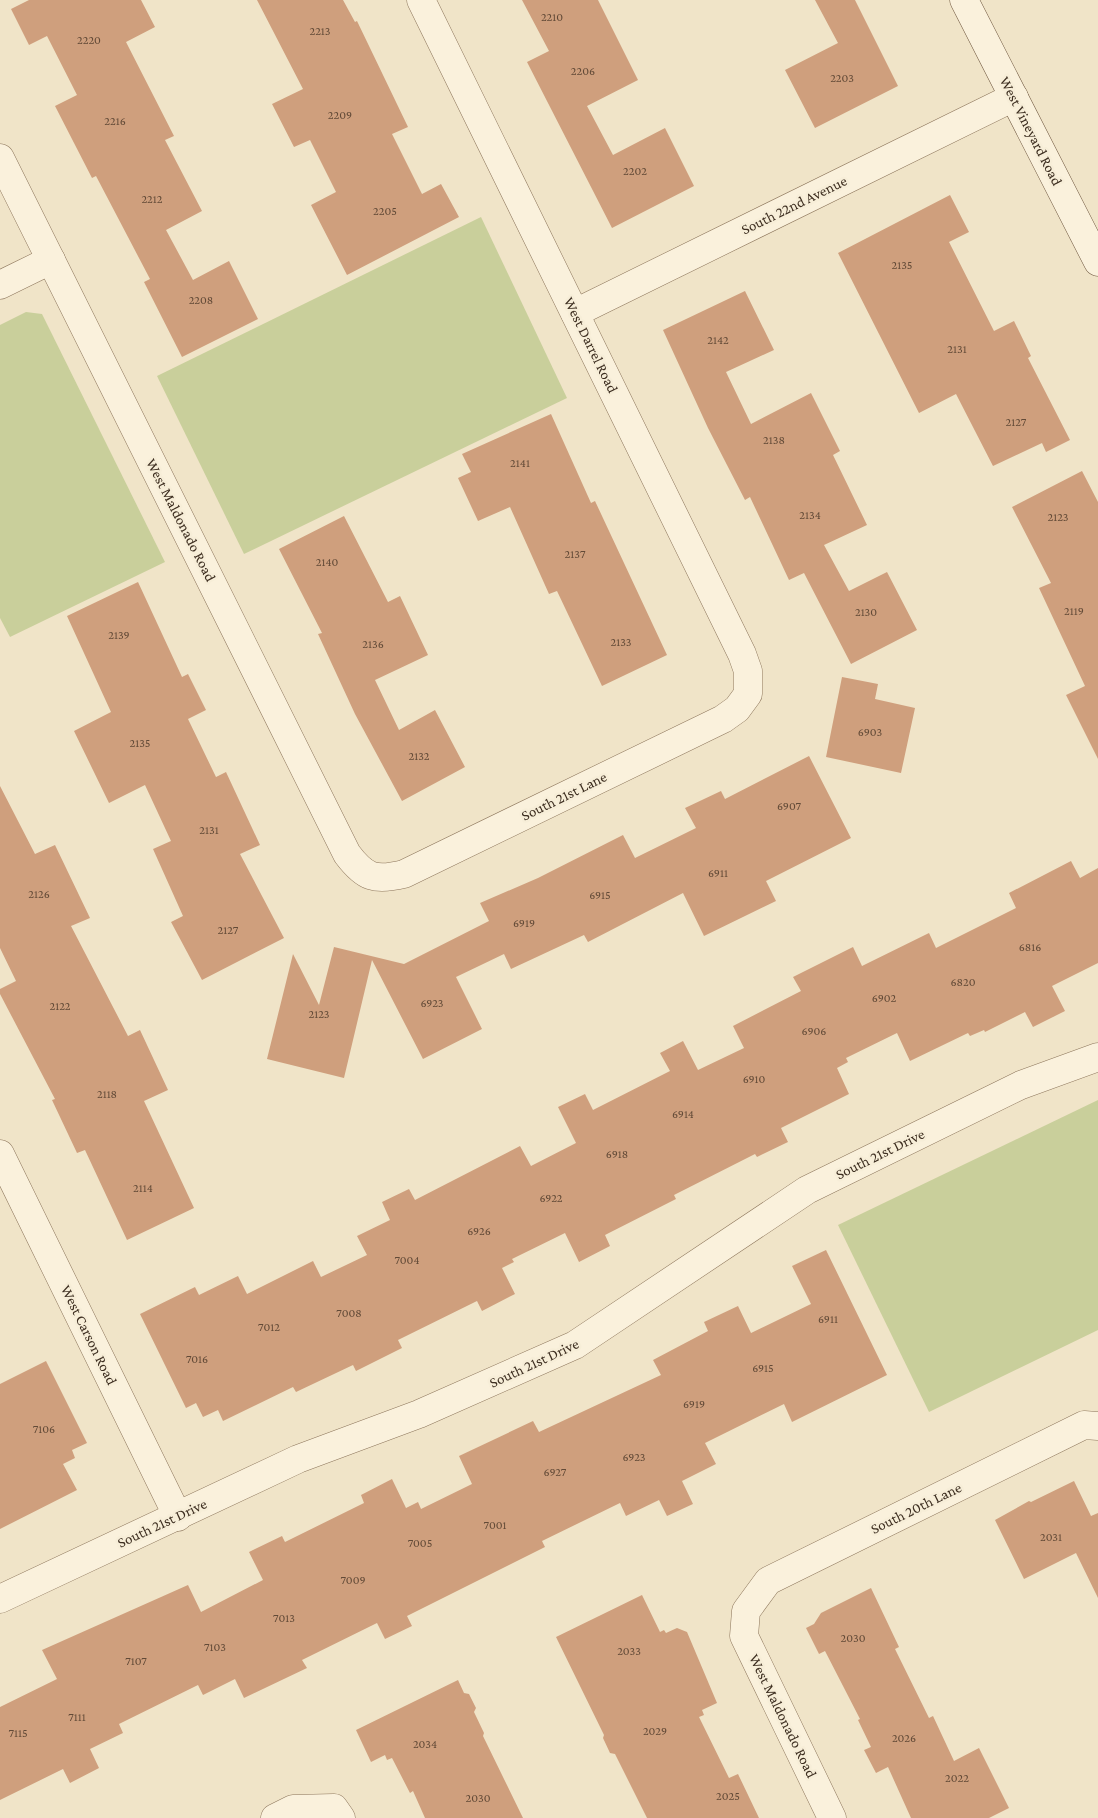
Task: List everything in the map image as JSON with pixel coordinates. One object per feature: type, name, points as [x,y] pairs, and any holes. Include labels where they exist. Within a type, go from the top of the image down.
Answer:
[{"type":"street","name":"West Darrel Road","points":[[422,0],[742,654],[748,671],[748,694]]},
{"type":"street","name":"West Vineyard Road","points":[[964,0],[1098,261]]},
{"type":"street","name":"South 22nd Avenue","points":[[575,313],[1014,97]]},
{"type":"street","name":"West Maldonado Road","points":[[0,158],[347,854],[357,867],[369,876]]},
{"type":"street","points":[[0,285],[51,260]]},
{"type":"street","name":"South 21st Lane","points":[[369,876],[386,878],[404,874],[723,719],[737,709],[748,694]]},
{"type":"street","name":"South 21st Drive","points":[[0,1599],[178,1517],[298,1458],[420,1414],[575,1346],[808,1190],[1021,1085],[1098,1057]]},
{"type":"street","name":"West Carson Road","points":[[0,1154],[178,1517]]},
{"type":"street","name":"South 20th Lane","points":[[746,1611],[768,1581],[1084,1425],[1098,1426]]},
{"type":"street","name":"West Maldonado Road","points":[[746,1611],[744,1636],[832,1818]]},
{"type":"street","points":[[275,1818],[293,1809],[337,1813]]},
{"type":"green space","points":[[481,217],[567,398],[244,554],[157,376]]},
{"type":"green space","points":[[26,312],[42,314],[165,562],[10,637],[0,618],[0,325]]},
{"type":"green space","points":[[1098,1100],[1098,1330],[929,1412],[838,1225]]},
{"type":"building","points":[[29,0],[141,0],[155,27],[126,42],[174,136],[165,140],[202,211],[166,230],[193,280],[229,261],[258,319],[182,357],[144,282],[150,279],[96,176],[92,178],[55,106],[77,95],[47,36],[29,45],[11,9]]},
{"type":"building","points":[[257,0],[343,0],[355,22],[357,21],[408,127],[392,134],[422,194],[441,184],[459,217],[347,275],[311,205],[336,192],[310,140],[294,147],[272,104],[303,89]]},
{"type":"building","points":[[522,0],[598,0],[638,80],[587,106],[613,155],[665,128],[694,186],[612,228],[527,62],[549,51]]},
{"type":"building","points":[[815,0],[855,0],[898,86],[815,128],[785,70],[838,43]]},
{"type":"building","points":[[950,195],[969,232],[949,242],[994,331],[1014,321],[1031,356],[1028,358],[1070,440],[1046,452],[1042,443],[993,466],[956,394],[919,413],[838,253]]},
{"type":"building","points":[[745,291],[774,350],[726,372],[751,424],[811,393],[840,451],[833,455],[867,525],[824,545],[849,591],[887,572],[917,630],[851,664],[804,573],[789,580],[750,497],[745,500],[708,428],[663,330]]},
{"type":"building","points":[[551,414],[591,503],[595,501],[667,655],[602,686],[557,591],[549,594],[510,507],[478,521],[458,478],[471,472],[462,454]]},
{"type":"building","points":[[1082,471],[1098,502],[1098,759],[1066,695],[1085,686],[1039,588],[1051,583],[1012,507]]},
{"type":"building","points":[[344,516],[388,602],[400,596],[428,655],[375,680],[399,730],[435,710],[465,767],[402,801],[355,714],[318,634],[322,633],[279,549]]},
{"type":"building","points":[[138,582],[182,677],[188,674],[206,710],[188,719],[216,777],[226,772],[260,845],[240,854],[284,938],[202,980],[171,922],[183,916],[153,849],[171,841],[145,785],[109,803],[74,731],[111,712],[67,616]]},
{"type":"building","points":[[842,677],[878,684],[875,699],[915,708],[901,773],[826,757]]},
{"type":"building","points":[[809,756],[851,838],[766,881],[776,901],[704,936],[683,893],[588,942],[584,935],[511,969],[504,954],[456,977],[482,1029],[423,1059],[372,960],[344,1078],[267,1059],[293,954],[319,1005],[334,947],[404,964],[489,921],[480,903],[538,878],[623,835],[635,858],[696,828],[685,808],[721,791],[725,799]]},
{"type":"building","points":[[0,786],[35,854],[55,845],[90,918],[71,926],[128,1036],[140,1030],[168,1090],[144,1101],[194,1208],[127,1240],[85,1150],[77,1153],[52,1100],[55,1099],[0,994],[0,989],[16,981],[0,948]]},
{"type":"building","points":[[1071,861],[1080,878],[1098,868],[1098,963],[1052,986],[1065,1011],[1033,1027],[1025,1012],[985,1032],[984,1030],[970,1036],[968,1033],[910,1061],[897,1033],[846,1058],[848,1062],[837,1068],[849,1094],[781,1128],[788,1142],[757,1157],[755,1154],[674,1195],[676,1199],[605,1235],[610,1246],[579,1262],[565,1233],[512,1259],[514,1262],[502,1268],[515,1294],[482,1311],[477,1301],[398,1340],[402,1348],[356,1371],[353,1365],[296,1392],[293,1387],[223,1421],[218,1410],[203,1417],[196,1403],[186,1408],[140,1314],[195,1287],[199,1295],[238,1276],[247,1294],[313,1261],[321,1277],[367,1255],[357,1236],[390,1220],[382,1202],[409,1189],[415,1200],[520,1146],[531,1166],[576,1143],[558,1107],[585,1094],[593,1110],[670,1071],[660,1053],[683,1041],[698,1070],[744,1048],[733,1026],[801,991],[793,977],[853,947],[862,966],[929,933],[936,948],[1016,908],[1009,893]]},
{"type":"building","points":[[826,1250],[887,1375],[792,1422],[784,1404],[705,1443],[716,1464],[682,1481],[693,1504],[667,1516],[659,1500],[626,1516],[620,1503],[542,1541],[545,1547],[407,1616],[412,1626],[385,1639],[377,1623],[302,1660],[307,1668],[244,1698],[235,1679],[203,1695],[198,1685],[119,1724],[123,1733],[90,1749],[99,1768],[70,1783],[63,1769],[0,1800],[0,1707],[57,1679],[42,1650],[188,1585],[201,1612],[263,1580],[249,1552],[282,1536],[285,1542],[364,1503],[361,1495],[392,1479],[406,1508],[418,1502],[421,1509],[472,1484],[459,1456],[533,1421],[539,1432],[661,1375],[653,1360],[708,1331],[704,1322],[738,1306],[751,1333],[811,1304],[792,1266]]},
{"type":"building","points":[[46,1361],[87,1443],[72,1450],[75,1458],[63,1464],[77,1490],[0,1529],[0,1384]]},
{"type":"building","points":[[1074,1481],[1091,1516],[1098,1513],[1098,1598],[1076,1553],[1024,1579],[995,1520],[1029,1501],[1031,1502]]},
{"type":"building","points":[[871,1588],[899,1647],[895,1649],[929,1718],[933,1716],[954,1761],[979,1748],[1009,1808],[989,1818],[911,1818],[888,1767],[876,1773],[864,1750],[871,1747],[858,1720],[860,1719],[825,1651],[819,1654],[806,1628],[814,1624],[821,1613]]},
{"type":"building","points":[[642,1595],[660,1632],[664,1630],[666,1633],[677,1628],[687,1632],[717,1703],[702,1710],[704,1715],[699,1717],[729,1778],[738,1774],[759,1818],[647,1818],[615,1754],[610,1753],[603,1738],[604,1735],[556,1637]]},
{"type":"building","points":[[458,1680],[464,1693],[469,1694],[476,1708],[474,1712],[484,1733],[483,1736],[523,1818],[425,1818],[413,1791],[410,1793],[392,1758],[387,1760],[385,1755],[371,1762],[356,1730]]}]
